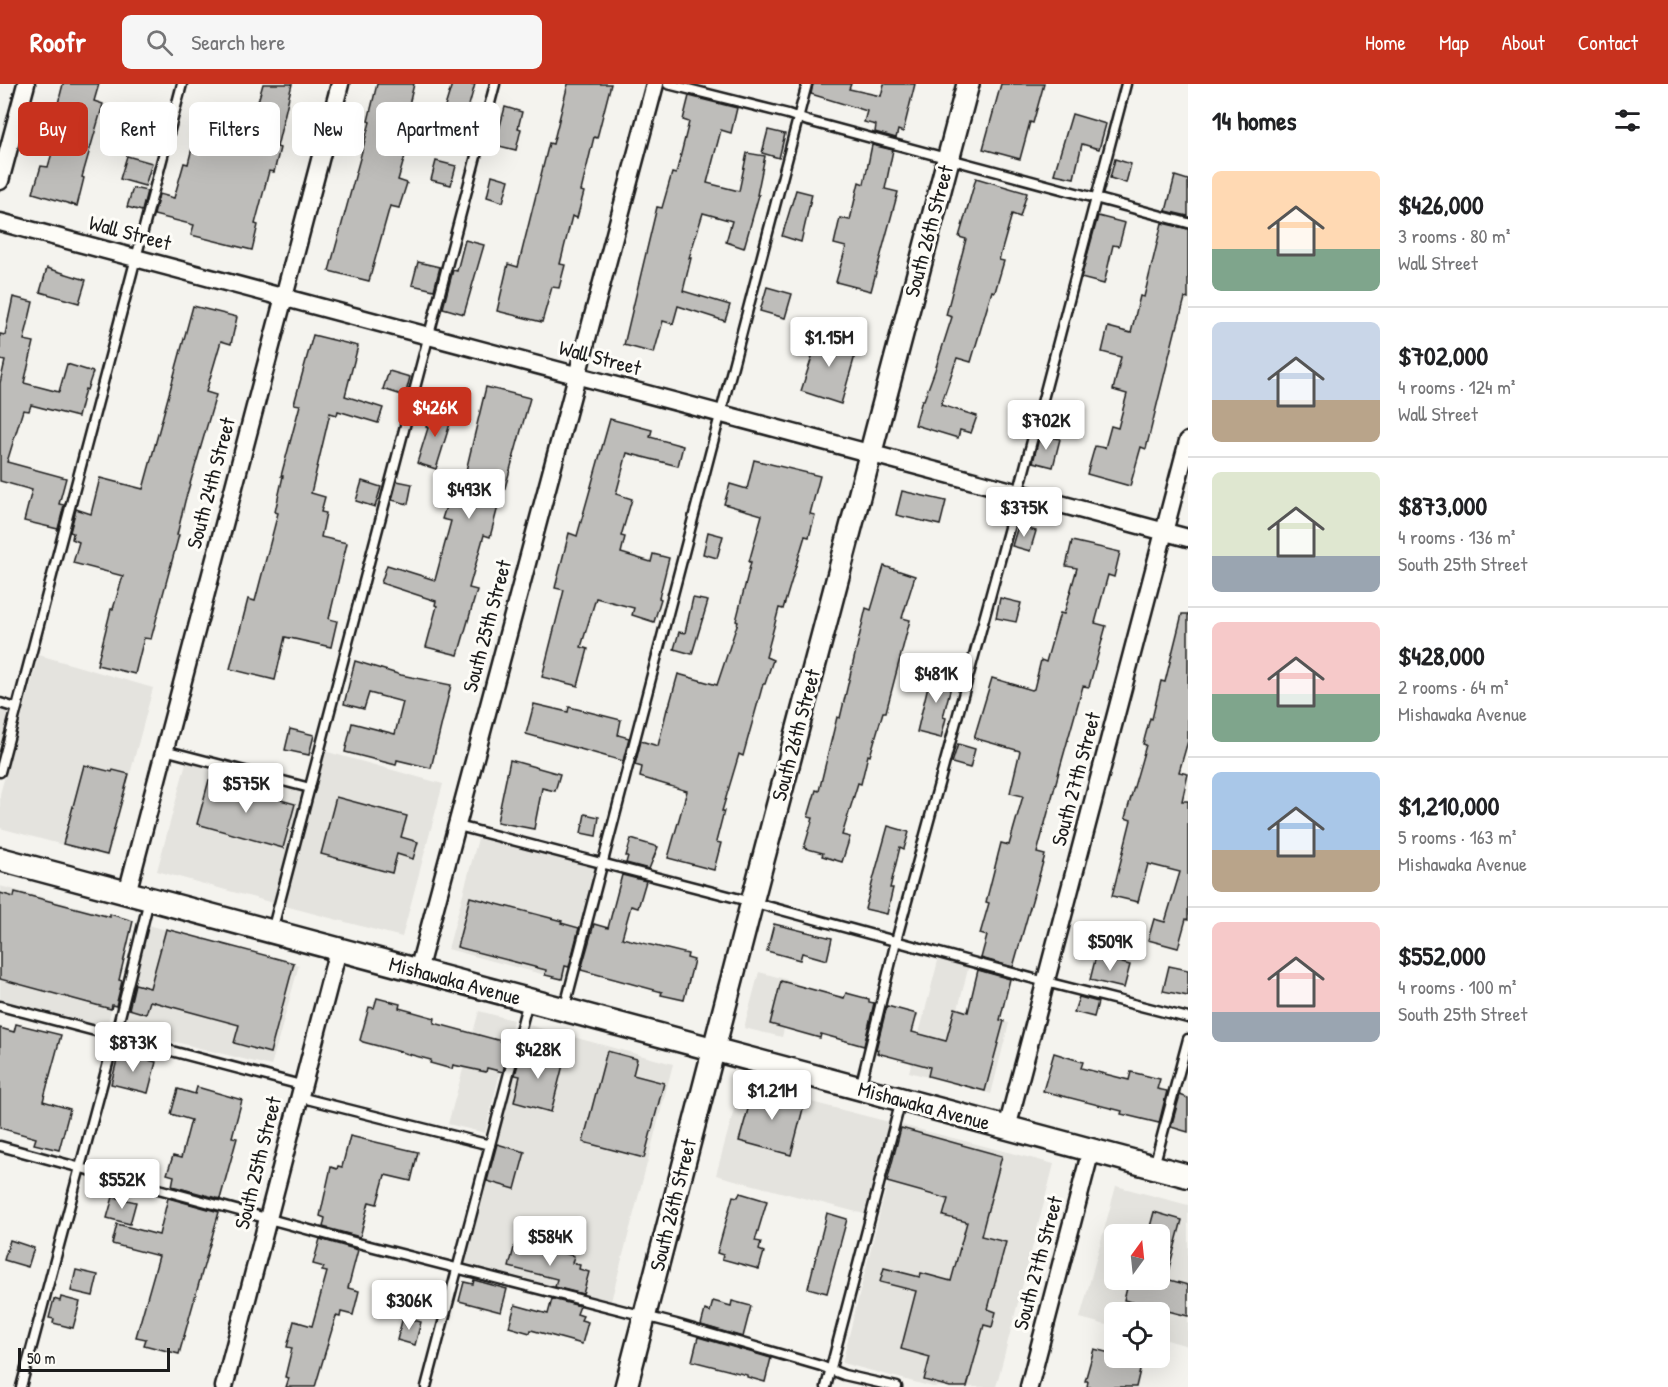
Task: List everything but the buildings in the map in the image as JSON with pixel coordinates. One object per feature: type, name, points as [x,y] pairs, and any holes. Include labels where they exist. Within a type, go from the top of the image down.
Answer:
[{"type":"main road","name":"Mishawaka Avenue","points":[[0,859],[1188,1176]]},
{"type":"street","points":[[0,181],[26,84]]},
{"type":"street","name":"South 24th Street","points":[[127,893],[340,84]]},
{"type":"street","name":"South 25th Street","points":[[418,971],[655,84]]},
{"type":"street","name":"South 26th Street","points":[[626,1387],[968,84]]},
{"type":"street","name":"Wall Street","points":[[0,222],[1188,538]]},
{"type":"street","name":"South 27th Street","points":[[1007,1128],[1188,441]]},
{"type":"street","name":"South 25th Street","points":[[224,1387],[299,1091],[338,950]]},
{"type":"street","name":"South 27th Street","points":[[1029,1387],[1091,1150]]},
{"type":"lane","points":[[0,772],[182,84]]},
{"type":"lane","points":[[272,932],[495,84]]},
{"type":"lane","points":[[668,84],[1188,222]]},
{"type":"lane","points":[[564,1010],[807,84]]},
{"type":"lane","points":[[860,1089],[896,941],[1126,84]]},
{"type":"lane","points":[[0,704],[16,708]]},
{"type":"lane","points":[[164,750],[310,788]]},
{"type":"lane","points":[[458,825],[1188,1018]]},
{"type":"lane","points":[[21,1387],[115,1037],[149,899]]},
{"type":"lane","points":[[426,1387],[528,1000]]},
{"type":"lane","points":[[0,1006],[490,1145]]},
{"type":"lane","points":[[1154,1167],[1188,1039]]},
{"type":"lane","points":[[826,1387],[901,1100]]},
{"type":"lane","points":[[0,1146],[80,1169],[645,1316],[830,1370],[897,1387]]},
{"type":"shaded area","points":[[39,655],[153,688],[108,857],[0,828],[0,794]]},
{"type":"shaded area","points":[[0,709],[9,712],[0,746]]},
{"type":"shaded area","points":[[324,751],[443,784],[402,937],[285,906]]},
{"type":"shaded area","points":[[187,759],[302,790],[273,903],[157,871]]},
{"type":"shaded area","points":[[479,835],[595,866],[564,980],[448,949]]},
{"type":"shaded area","points":[[0,886],[133,921],[104,1039],[0,1010]]},
{"type":"shaded area","points":[[148,925],[299,965],[271,1066],[120,1028]]},
{"type":"shaded area","points":[[939,957],[969,965],[958,1009],[1009,1023],[991,1094],[909,1072]]},
{"type":"shaded area","points":[[759,972],[796,982],[782,1037],[744,1028]]},
{"type":"shaded area","points":[[479,1011],[513,1020],[485,1133],[448,1124]]},
{"type":"shaded area","points":[[525,1024],[673,1064],[611,1301],[461,1262]]},
{"type":"shaded area","points":[[741,1084],[889,1122],[864,1214],[716,1175]]},
{"type":"shaded area","points":[[902,1125],[1054,1164],[996,1387],[933,1387],[842,1363]]},
{"type":"shaded area","points":[[1116,1186],[1188,1205],[1188,1346],[1170,1341],[1170,1302],[1104,1302],[1104,1324],[1080,1318],[1104,1230],[1104,1290],[1170,1290],[1170,1224],[1106,1224]]}]
